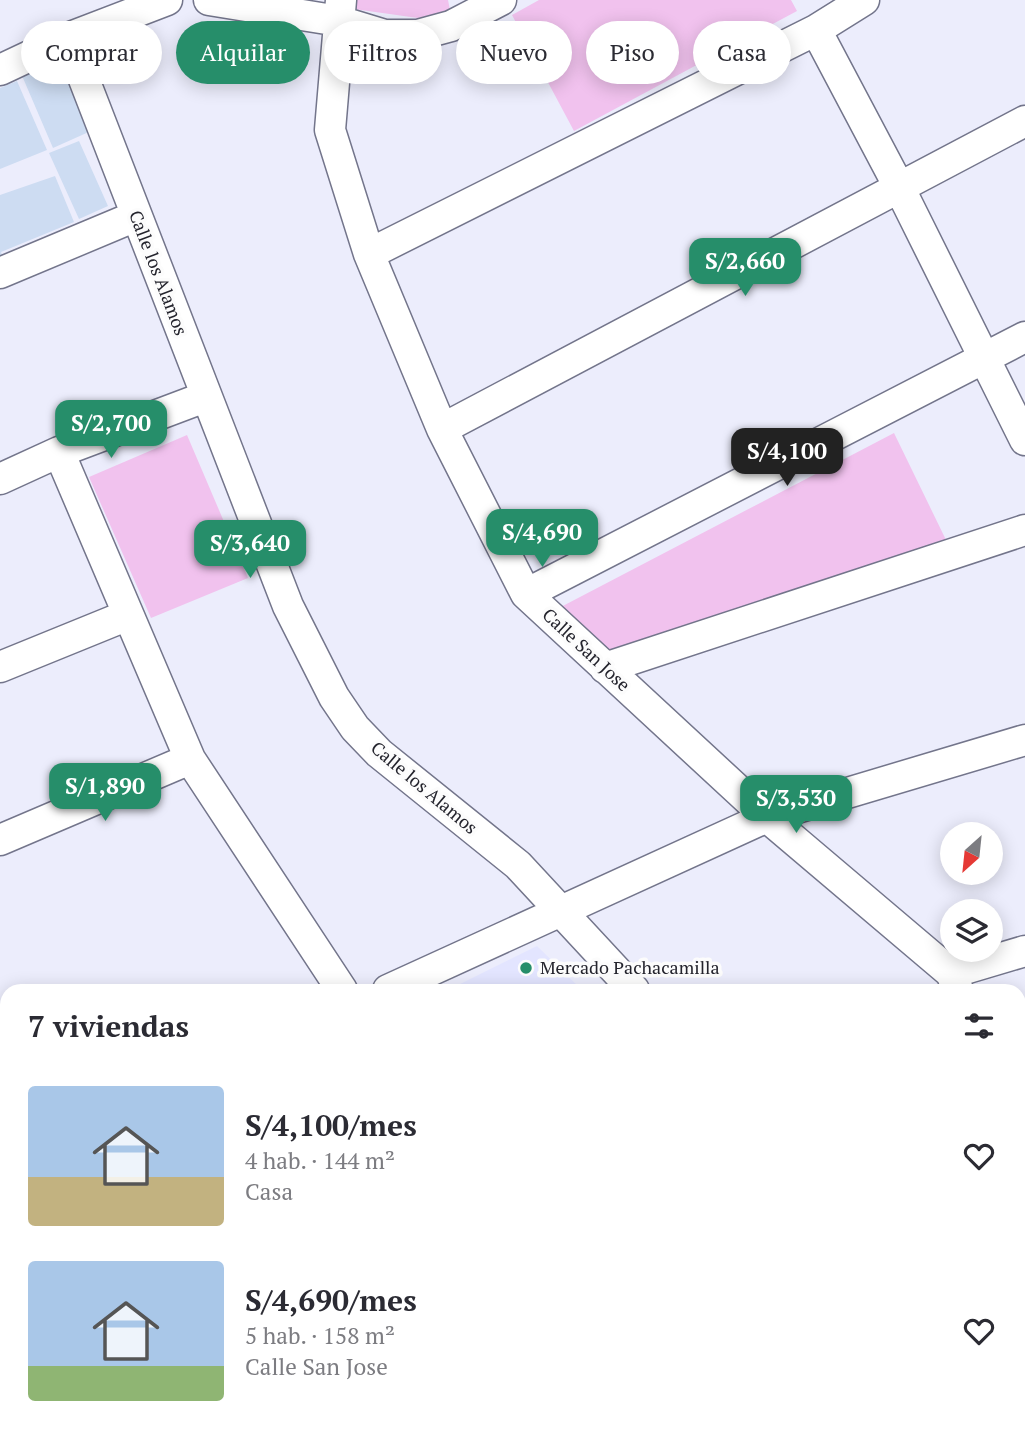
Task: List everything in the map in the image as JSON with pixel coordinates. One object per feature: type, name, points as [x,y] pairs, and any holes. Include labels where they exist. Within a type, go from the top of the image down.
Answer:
[{"type":"street","points":[[112,21],[167,0]]},
{"type":"street","points":[[209,0],[340,10],[385,35],[418,35],[451,26],[501,0]]},
{"type":"street","points":[[369,254],[816,30],[864,0]]},
{"type":"street","name":"Calle San Jose","points":[[340,10],[330,130],[369,254],[442,429],[526,594],[767,817],[955,982]]},
{"type":"street","points":[[816,30],[899,187],[1025,440]]},
{"type":"street","points":[[1,67],[21,58]]},
{"type":"street","name":"Calle los Alamos","points":[[86,84],[288,606],[334,697],[355,728],[379,753],[518,865],[628,984]]},
{"type":"street","points":[[442,429],[1025,121]]},
{"type":"street","points":[[0,274],[136,216]]},
{"type":"street","points":[[526,594],[1025,337]]},
{"type":"street","points":[[0,479],[60,452],[205,397]]},
{"type":"street","points":[[60,452],[190,759],[338,984]]},
{"type":"street","points":[[605,667],[1025,530]]},
{"type":"street","points":[[0,667],[128,615]]},
{"type":"street","points":[[401,984],[767,817],[1025,740]]},
{"type":"street","points":[[0,839],[190,759]]},
{"type":"street","points":[[955,982],[1025,951]]},
{"type":"shaded area","points":[[355,0],[448,0],[450,10],[418,18],[354,9]]},
{"type":"shaded area","points":[[539,0],[791,0],[797,11],[778,21],[693,21],[693,67],[679,74],[679,21],[586,21],[586,84],[661,84],[574,131],[549,84],[572,84],[572,21],[515,21],[512,15]]},
{"type":"shaded area","points":[[894,433],[947,542],[605,652],[557,609]]},
{"type":"shaded area","points":[[187,435],[248,578],[151,618],[89,477]]},
{"type":"shaded area","name":"Mercado Pachacamilla","points":[[537,946],[576,984],[460,984]]},
{"type":"building","points":[[17,81],[47,150],[0,169],[0,88]]},
{"type":"building","points":[[26,84],[71,84],[91,131],[53,148]]},
{"type":"building","points":[[79,141],[108,206],[79,219],[49,153]]},
{"type":"building","points":[[55,176],[74,222],[1,252],[4,261],[0,262],[0,195]]},
{"type":"place","name":"Mercado Pachacamilla","points":[[526,968]]}]
